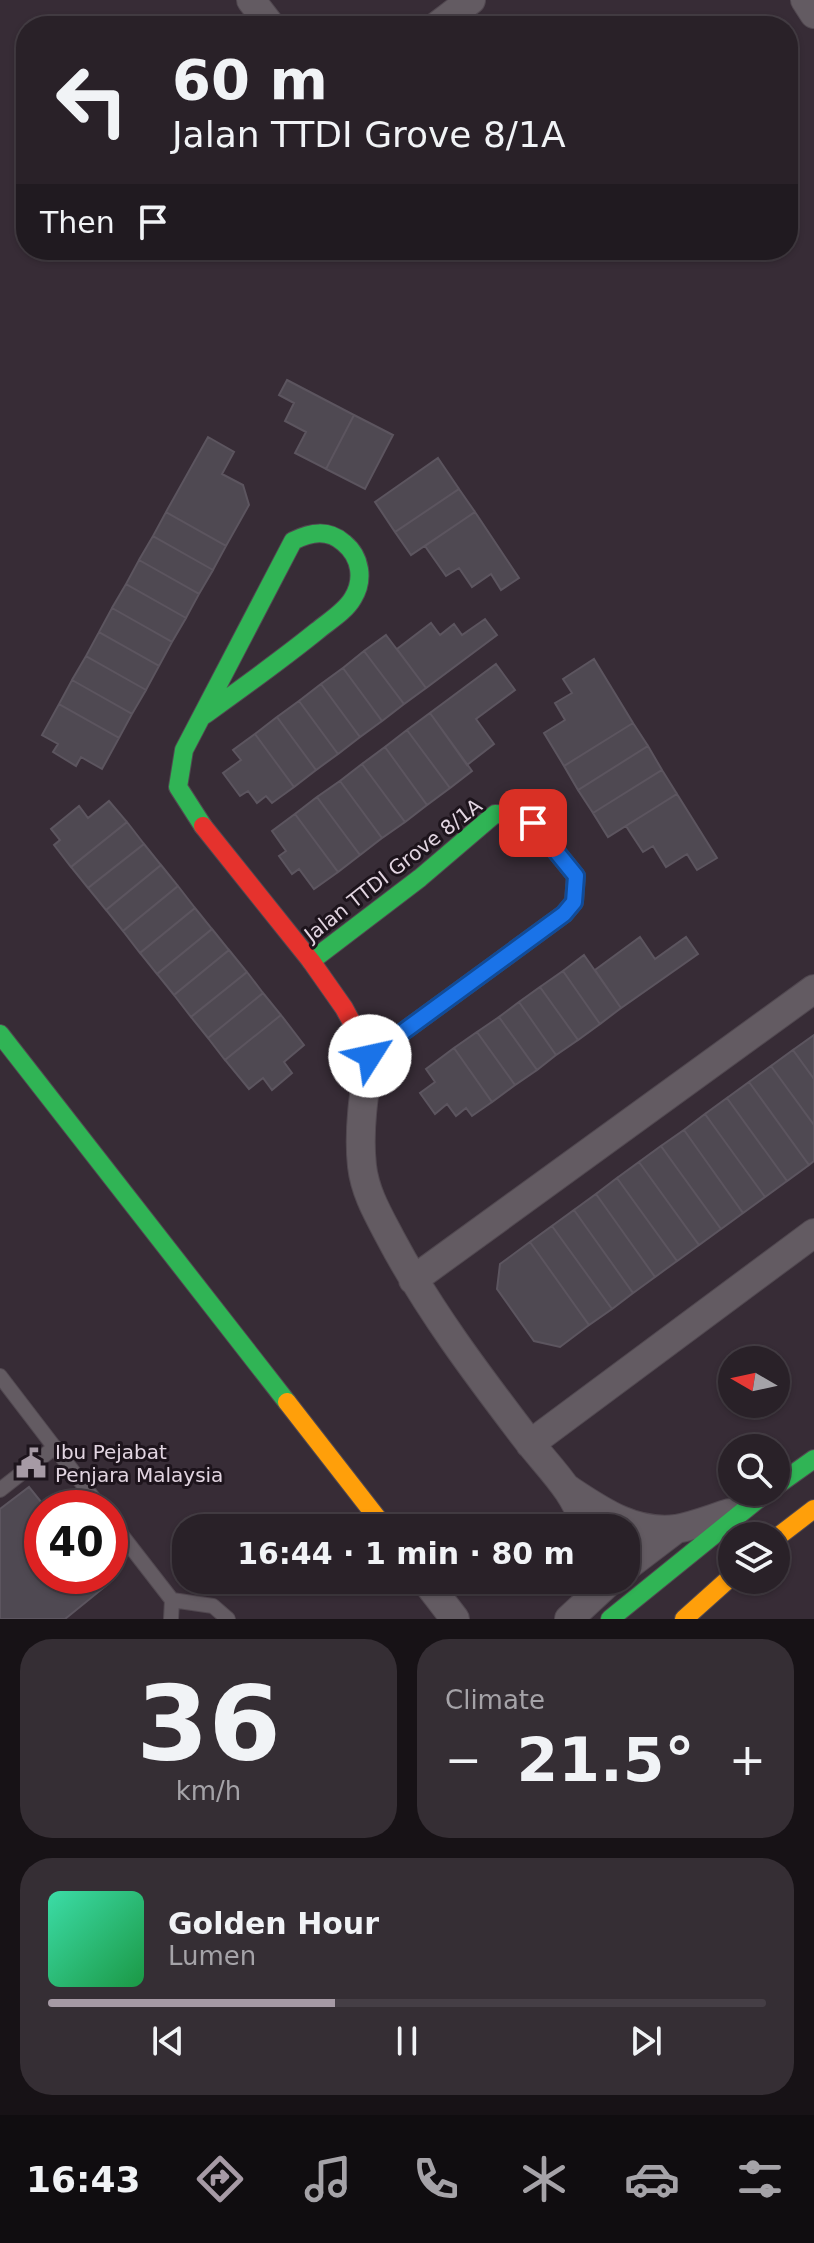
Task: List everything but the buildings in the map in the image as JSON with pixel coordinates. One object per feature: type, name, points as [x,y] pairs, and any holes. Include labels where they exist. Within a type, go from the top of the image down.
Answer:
[{"type":"main road","points":[[203,716],[346,608],[356,594],[359,565],[353,551],[337,537],[323,531],[309,532],[293,541],[184,750],[178,787],[233,867],[311,961],[344,1008],[370,1056]]},
{"type":"main road","name":"Jalan TTDI Grove 8/1A","points":[[311,961],[420,878],[495,814],[517,815],[533,823],[576,876],[574,902],[564,914],[370,1056]]},
{"type":"main road","points":[[0,1034],[374,1514]]},
{"type":"main road","points":[[790,1476],[814,1459]]},
{"type":"main road","points":[[610,1619],[747,1506]]},
{"type":"main road","points":[[790,1527],[814,1509]]},
{"type":"main road","points":[[684,1619],[718,1589]]},
{"type":"street","points":[[251,0],[263,16]]},
{"type":"street","points":[[450,16],[471,0]]},
{"type":"street","points":[[805,0],[814,14]]},
{"type":"street","points":[[413,1280],[812,995]]},
{"type":"street","points":[[370,1056],[362,1101],[361,1165],[375,1210],[413,1280],[530,1444],[567,1489],[579,1514]]},
{"type":"street","points":[[530,1444],[814,1233]]},
{"type":"street","points":[[567,1489],[611,1518],[644,1528],[676,1529],[743,1509]]},
{"type":"street","points":[[640,1556],[676,1529]]},
{"type":"street","points":[[436,1594],[455,1619]]},
{"type":"street","points":[[572,1617],[580,1594]]},
{"type":"street","points":[[572,1617],[596,1594]]},
{"type":"lane","points":[[3,1387],[87,1490]]},
{"type":"lane","points":[[0,1490],[55,1447]]},
{"type":"lane","points":[[128,1543],[172,1600],[171,1619]]},
{"type":"lane","points":[[172,1600],[213,1606],[228,1619]]},
{"type":"traffic: fast","points":[[203,716],[289,653],[350,603],[359,584],[359,569],[354,555],[344,543],[319,533],[293,541],[184,750],[178,787],[203,826]]},
{"type":"traffic: fast","points":[[311,961],[420,878],[495,814],[517,815],[533,823],[576,876],[575,888]]},
{"type":"traffic: fast","points":[[0,1034],[287,1402]]},
{"type":"traffic: fast","points":[[790,1476],[814,1459]]},
{"type":"traffic: fast","points":[[610,1619],[750,1506]]},
{"type":"traffic: slow","points":[[287,1402],[374,1514]]},
{"type":"traffic: slow","points":[[790,1527],[814,1509]]},
{"type":"traffic: slow","points":[[684,1619],[718,1589]]},
{"type":"traffic: jam","points":[[203,826],[311,961],[344,1008],[370,1056],[564,914],[574,902],[575,888]]},
{"type":"place","name":"Ibu Pejabat Penjara Malaysia","points":[[31,1463]]},
{"type":"route","points":[[370,1056],[564,914],[574,902],[576,876],[533,823]]}]
